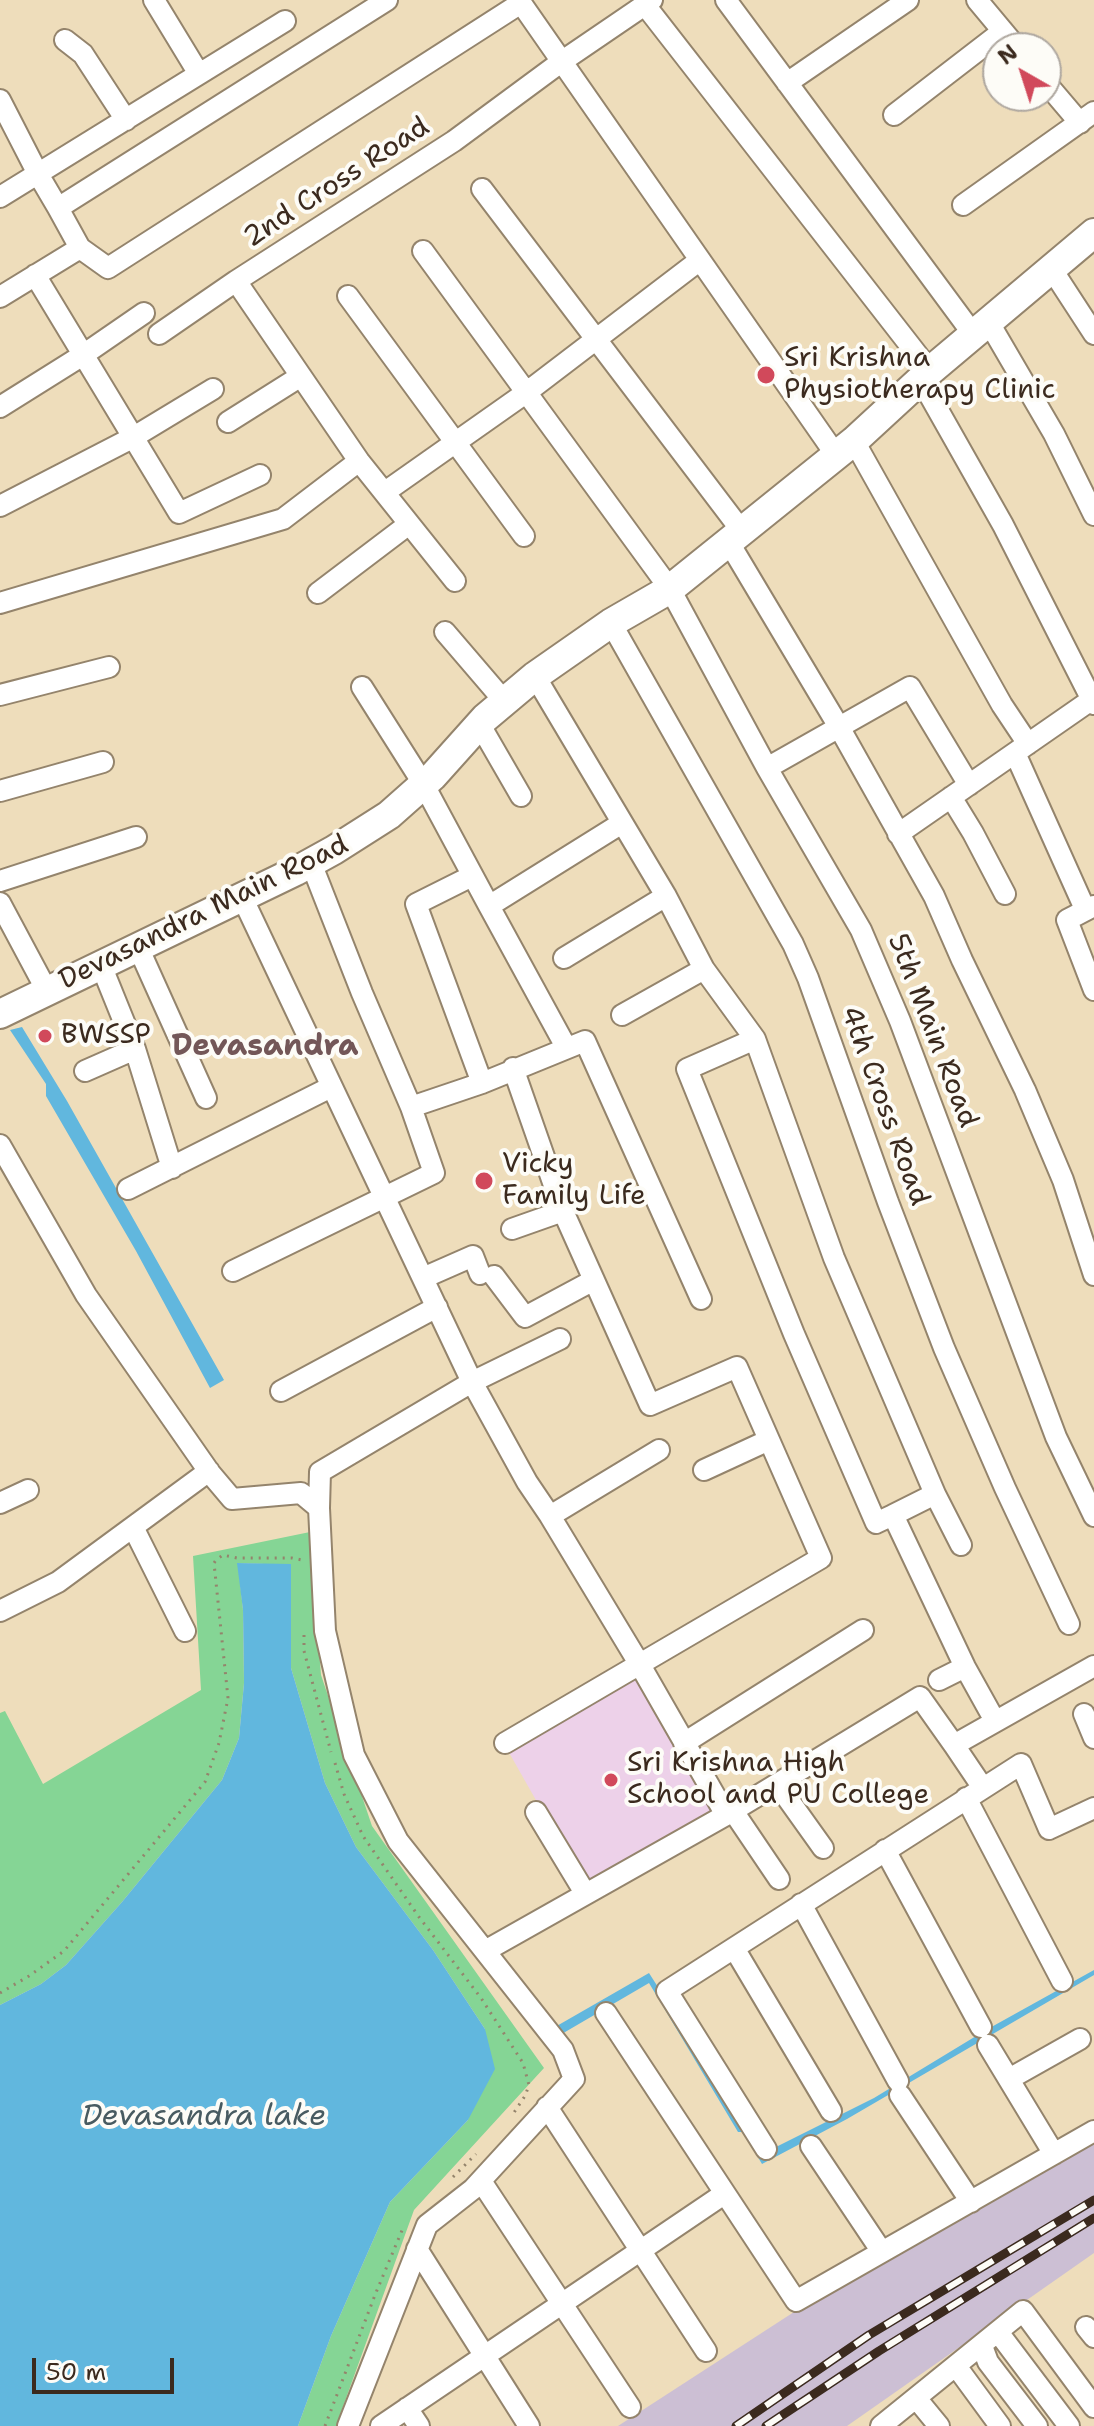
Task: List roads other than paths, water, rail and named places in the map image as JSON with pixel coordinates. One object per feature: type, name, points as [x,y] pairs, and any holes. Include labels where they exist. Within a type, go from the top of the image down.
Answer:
[{"type":"main road","name":"Devasandra Main Road","points":[[6,1011],[311,863],[371,827],[424,785],[480,725],[535,676],[611,623],[670,589],[1094,233]]},
{"type":"street","points":[[154,0],[199,74]]},
{"type":"street","points":[[58,208],[387,0]]},
{"type":"street","points":[[726,0],[787,83],[980,327],[1054,434],[1094,515]]},
{"type":"street","points":[[787,83],[908,0]]},
{"type":"street","points":[[894,115],[1003,31],[977,0]]},
{"type":"street","points":[[0,100],[80,248],[108,268],[520,1],[700,260],[839,445],[1002,705],[1090,908],[1067,920],[1094,990]]},
{"type":"street","points":[[648,3],[925,375],[1093,701],[898,834]]},
{"type":"street","name":"2nd Cross Road","points":[[455,581],[359,461],[236,281],[454,141],[648,3]]},
{"type":"street","points":[[0,197],[285,21]]},
{"type":"street","points":[[65,40],[83,54],[126,120]]},
{"type":"street","points":[[963,205],[1087,117],[1062,96]]},
{"type":"street","points":[[482,189],[735,536],[934,896],[1025,1090],[1063,1180],[1094,1275]]},
{"type":"street","points":[[0,297],[80,248]]},
{"type":"street","name":"5th Main Road","points":[[423,251],[670,589],[767,768],[861,930],[900,1021],[1056,1437],[1094,1516]]},
{"type":"street","points":[[385,492],[527,392],[700,260]]},
{"type":"street","points":[[1051,268],[1094,334]]},
{"type":"street","points":[[35,275],[179,513],[260,475]]},
{"type":"street","points":[[159,334],[236,281]]},
{"type":"street","points":[[348,296],[524,536]]},
{"type":"street","points":[[0,407],[144,313]]},
{"type":"street","points":[[228,422],[301,376]]},
{"type":"street","points":[[0,506],[132,438],[213,389]]},
{"type":"street","points":[[0,603],[283,519],[359,461]]},
{"type":"street","points":[[318,593],[409,524]]},
{"type":"street","name":"4th Cross Road","points":[[611,623],[793,944],[944,1348],[1069,1624]]},
{"type":"street","points":[[445,632],[505,702]]},
{"type":"street","points":[[0,695],[109,667]]},
{"type":"street","points":[[535,676],[666,896],[704,969],[755,1039],[834,1258],[935,1494],[961,1545]]},
{"type":"street","points":[[362,687],[424,785],[566,1047]]},
{"type":"street","points":[[767,768],[910,687],[969,785]]},
{"type":"street","points":[[480,725],[521,796]]},
{"type":"street","points":[[0,791],[103,762]]},
{"type":"street","points":[[951,797],[1005,894]]},
{"type":"street","points":[[489,906],[622,823]]},
{"type":"street","points":[[0,881],[136,837]]},
{"type":"street","points":[[233,1271],[434,1173],[411,1107],[311,863]]},
{"type":"street","points":[[472,876],[416,904],[482,1083]]},
{"type":"street","points":[[564,958],[666,896]]},
{"type":"street","points":[[242,897],[472,1382],[527,1482],[640,1665],[684,1743],[729,1813],[779,1879]]},
{"type":"street","points":[[0,903],[47,991]]},
{"type":"street","points":[[138,947],[206,1098]]},
{"type":"street","points":[[101,965],[135,1049],[172,1168]]},
{"type":"street","points":[[622,1015],[704,969]]},
{"type":"street","points":[[755,1039],[687,1069],[794,1334],[876,1523],[935,1494]]},
{"type":"street","points":[[411,1107],[482,1083],[585,1041],[701,1299]]},
{"type":"street","points":[[85,1071],[135,1049]]},
{"type":"street","points":[[505,1743],[821,1558],[737,1367],[650,1405],[563,1211],[513,1068]]},
{"type":"street","points":[[128,1189],[331,1087]]},
{"type":"street","points":[[0,1145],[86,1295],[209,1471],[232,1499],[301,1493],[319,1508]]},
{"type":"street","points":[[512,1229],[563,1211]]},
{"type":"street","points":[[423,1278],[473,1256],[525,1317],[594,1280]]},
{"type":"street","points":[[281,1391],[437,1307]]},
{"type":"street","points":[[348,2426],[427,2225],[473,2189],[574,2079],[563,2050],[398,1841],[354,1755],[325,1631],[320,1472],[472,1382],[560,1339]]},
{"type":"street","points":[[704,1470],[769,1440]]},
{"type":"street","points":[[550,1516],[659,1450]]},
{"type":"street","points":[[0,1611],[58,1582],[209,1471]]},
{"type":"street","points":[[0,1503],[28,1490]]},
{"type":"street","points":[[893,1515],[965,1667],[995,1721]]},
{"type":"street","points":[[133,1527],[185,1631]]},
{"type":"street","points":[[684,1743],[863,1630]]},
{"type":"street","points":[[954,1745],[1094,1666]]},
{"type":"street","points":[[939,1680],[965,1667]]},
{"type":"street","points":[[485,1951],[778,1785],[920,1697],[954,1745],[1062,1981]]},
{"type":"street","points":[[1084,1714],[1094,1738]]},
{"type":"street","points":[[766,2149],[667,1991],[1021,1764],[1049,1829],[1094,1808]]},
{"type":"street","points":[[778,1785],[823,1848]]},
{"type":"street","points":[[536,1812],[585,1893]]},
{"type":"street","points":[[885,1850],[985,2036],[1054,2154]]},
{"type":"street","points":[[801,1904],[899,2088],[971,2202]]},
{"type":"street","points":[[734,1948],[831,2111]]},
{"type":"street","points":[[606,2013],[796,2301],[1094,2131]]},
{"type":"street","points":[[1009,2079],[1080,2039]]},
{"type":"street","points":[[547,2107],[706,2351]]},
{"type":"street","points":[[811,2146],[882,2252]]},
{"type":"street","points":[[481,2181],[630,2407]]},
{"type":"street","points":[[381,2426],[724,2194]]},
{"type":"street","points":[[417,2249],[529,2426]]},
{"type":"street","points":[[881,2426],[1023,2311],[1094,2407]]},
{"type":"street","points":[[998,2332],[1069,2426]]},
{"type":"street","points":[[982,2346],[988,2362],[1037,2426]]},
{"type":"street","points":[[956,2366],[1000,2426]]},
{"type":"street","points":[[1024,2409],[1071,2379]]},
{"type":"street","points":[[916,2398],[939,2426]]},
{"type":"street","points":[[407,2408],[419,2426]]},
{"type":"water","points":[[22,1027],[224,1380],[210,1388],[136,1251],[46,1096],[46,1084],[10,1030]]},
{"type":"water","name":"Devasandra lake","points":[[237,1563],[291,1564],[291,1668],[325,1783],[356,1847],[433,1950],[485,2029],[495,2069],[468,2120],[390,2202],[331,2336],[298,2426],[0,2426],[0,2005],[41,1984],[66,1965],[222,1780],[239,1738],[244,1683],[243,1610]]},
{"type":"water","points":[[1094,1970],[1094,1975],[847,2119],[762,2164],[743,2132],[738,2132],[649,1983],[560,2035],[555,2027],[649,1973],[764,2153],[874,2098],[986,2030]]},
{"type":"railway","points":[[736,2426],[869,2335],[1094,2200]]},
{"type":"railway","points":[[766,2426],[879,2351],[1094,2218]]},
{"type":"place","name":"Sri Krishna Physiotherapy Clinic","points":[[766,375]]},
{"type":"place","name":"BWSSP","points":[[45,1036]]},
{"type":"place","name":"Vicky Family Life","points":[[484,1181]]},
{"type":"place","name":"Sri Krishna High School and PU College","points":[[611,1780]]},
{"type":"district","name":"Devasandra","points":[[265,1047]]}]
